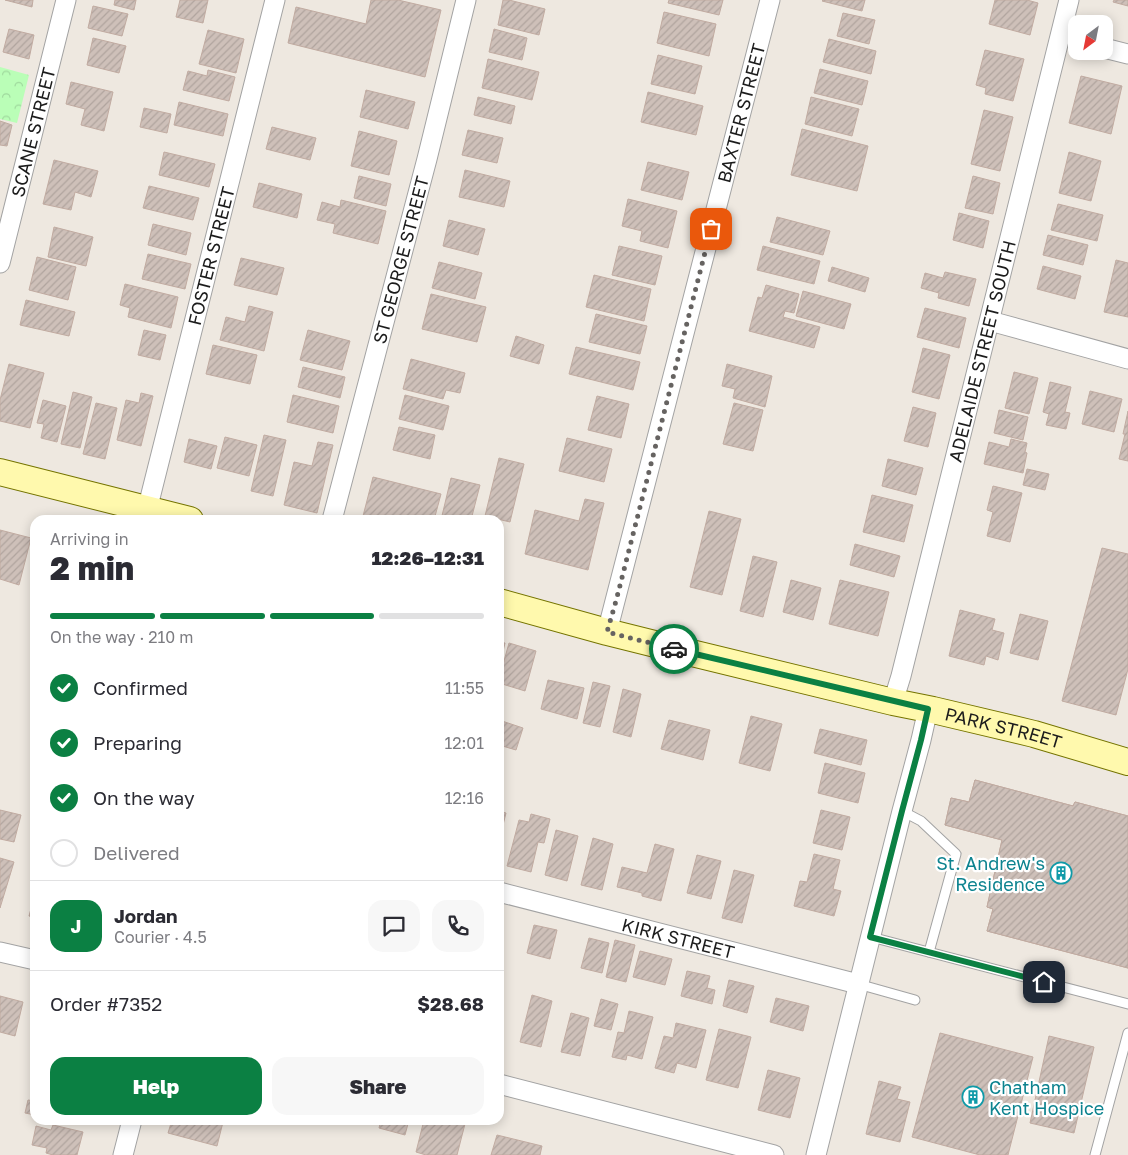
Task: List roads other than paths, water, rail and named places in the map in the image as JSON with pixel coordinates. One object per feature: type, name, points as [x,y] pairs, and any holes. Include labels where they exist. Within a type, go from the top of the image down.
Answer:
[{"type":"street","name":"SCANE STREET","points":[[0,263],[66,0]]},
{"type":"street","name":"FOSTER STREET","points":[[147,510],[275,0]]},
{"type":"street","name":"ST GEORGE STREET","points":[[333,515],[427,159],[466,0]]},
{"type":"street","name":"BAXTER STREET","points":[[607,632],[770,0]]},
{"type":"street","name":"ADELAIDE STREET SOUTH","points":[[1069,0],[1069,15]]},
{"type":"street","name":"ADELAIDE STREET SOUTH","points":[[894,702],[990,321],[1068,40]]},
{"type":"street","points":[[1113,50],[1128,54]]},
{"type":"street","points":[[990,321],[1128,359]]},
{"type":"street","points":[[0,472],[168,515]]},
{"type":"street","name":"PARK STREET","points":[[504,603],[607,632],[1034,734],[1128,762]]},
{"type":"street","points":[[816,1155],[928,709]]},
{"type":"street","name":"KIRK STREET","points":[[504,893],[858,984]]},
{"type":"street","points":[[0,952],[30,959]]},
{"type":"street","points":[[504,1085],[774,1155]]},
{"type":"street","points":[[123,1155],[131,1125]]},
{"type":"lane","points":[[902,811],[921,821],[956,854],[929,952]]},
{"type":"lane","points":[[870,937],[1128,1004]]},
{"type":"lane","points":[[858,984],[915,1000]]},
{"type":"lane","points":[[1095,1155],[1128,1034]]},
{"type":"place","name":"St. Andrew's Residence","points":[[1061,873]]},
{"type":"place","name":"Chatham Kent Hospice","points":[[973,1097]]}]
